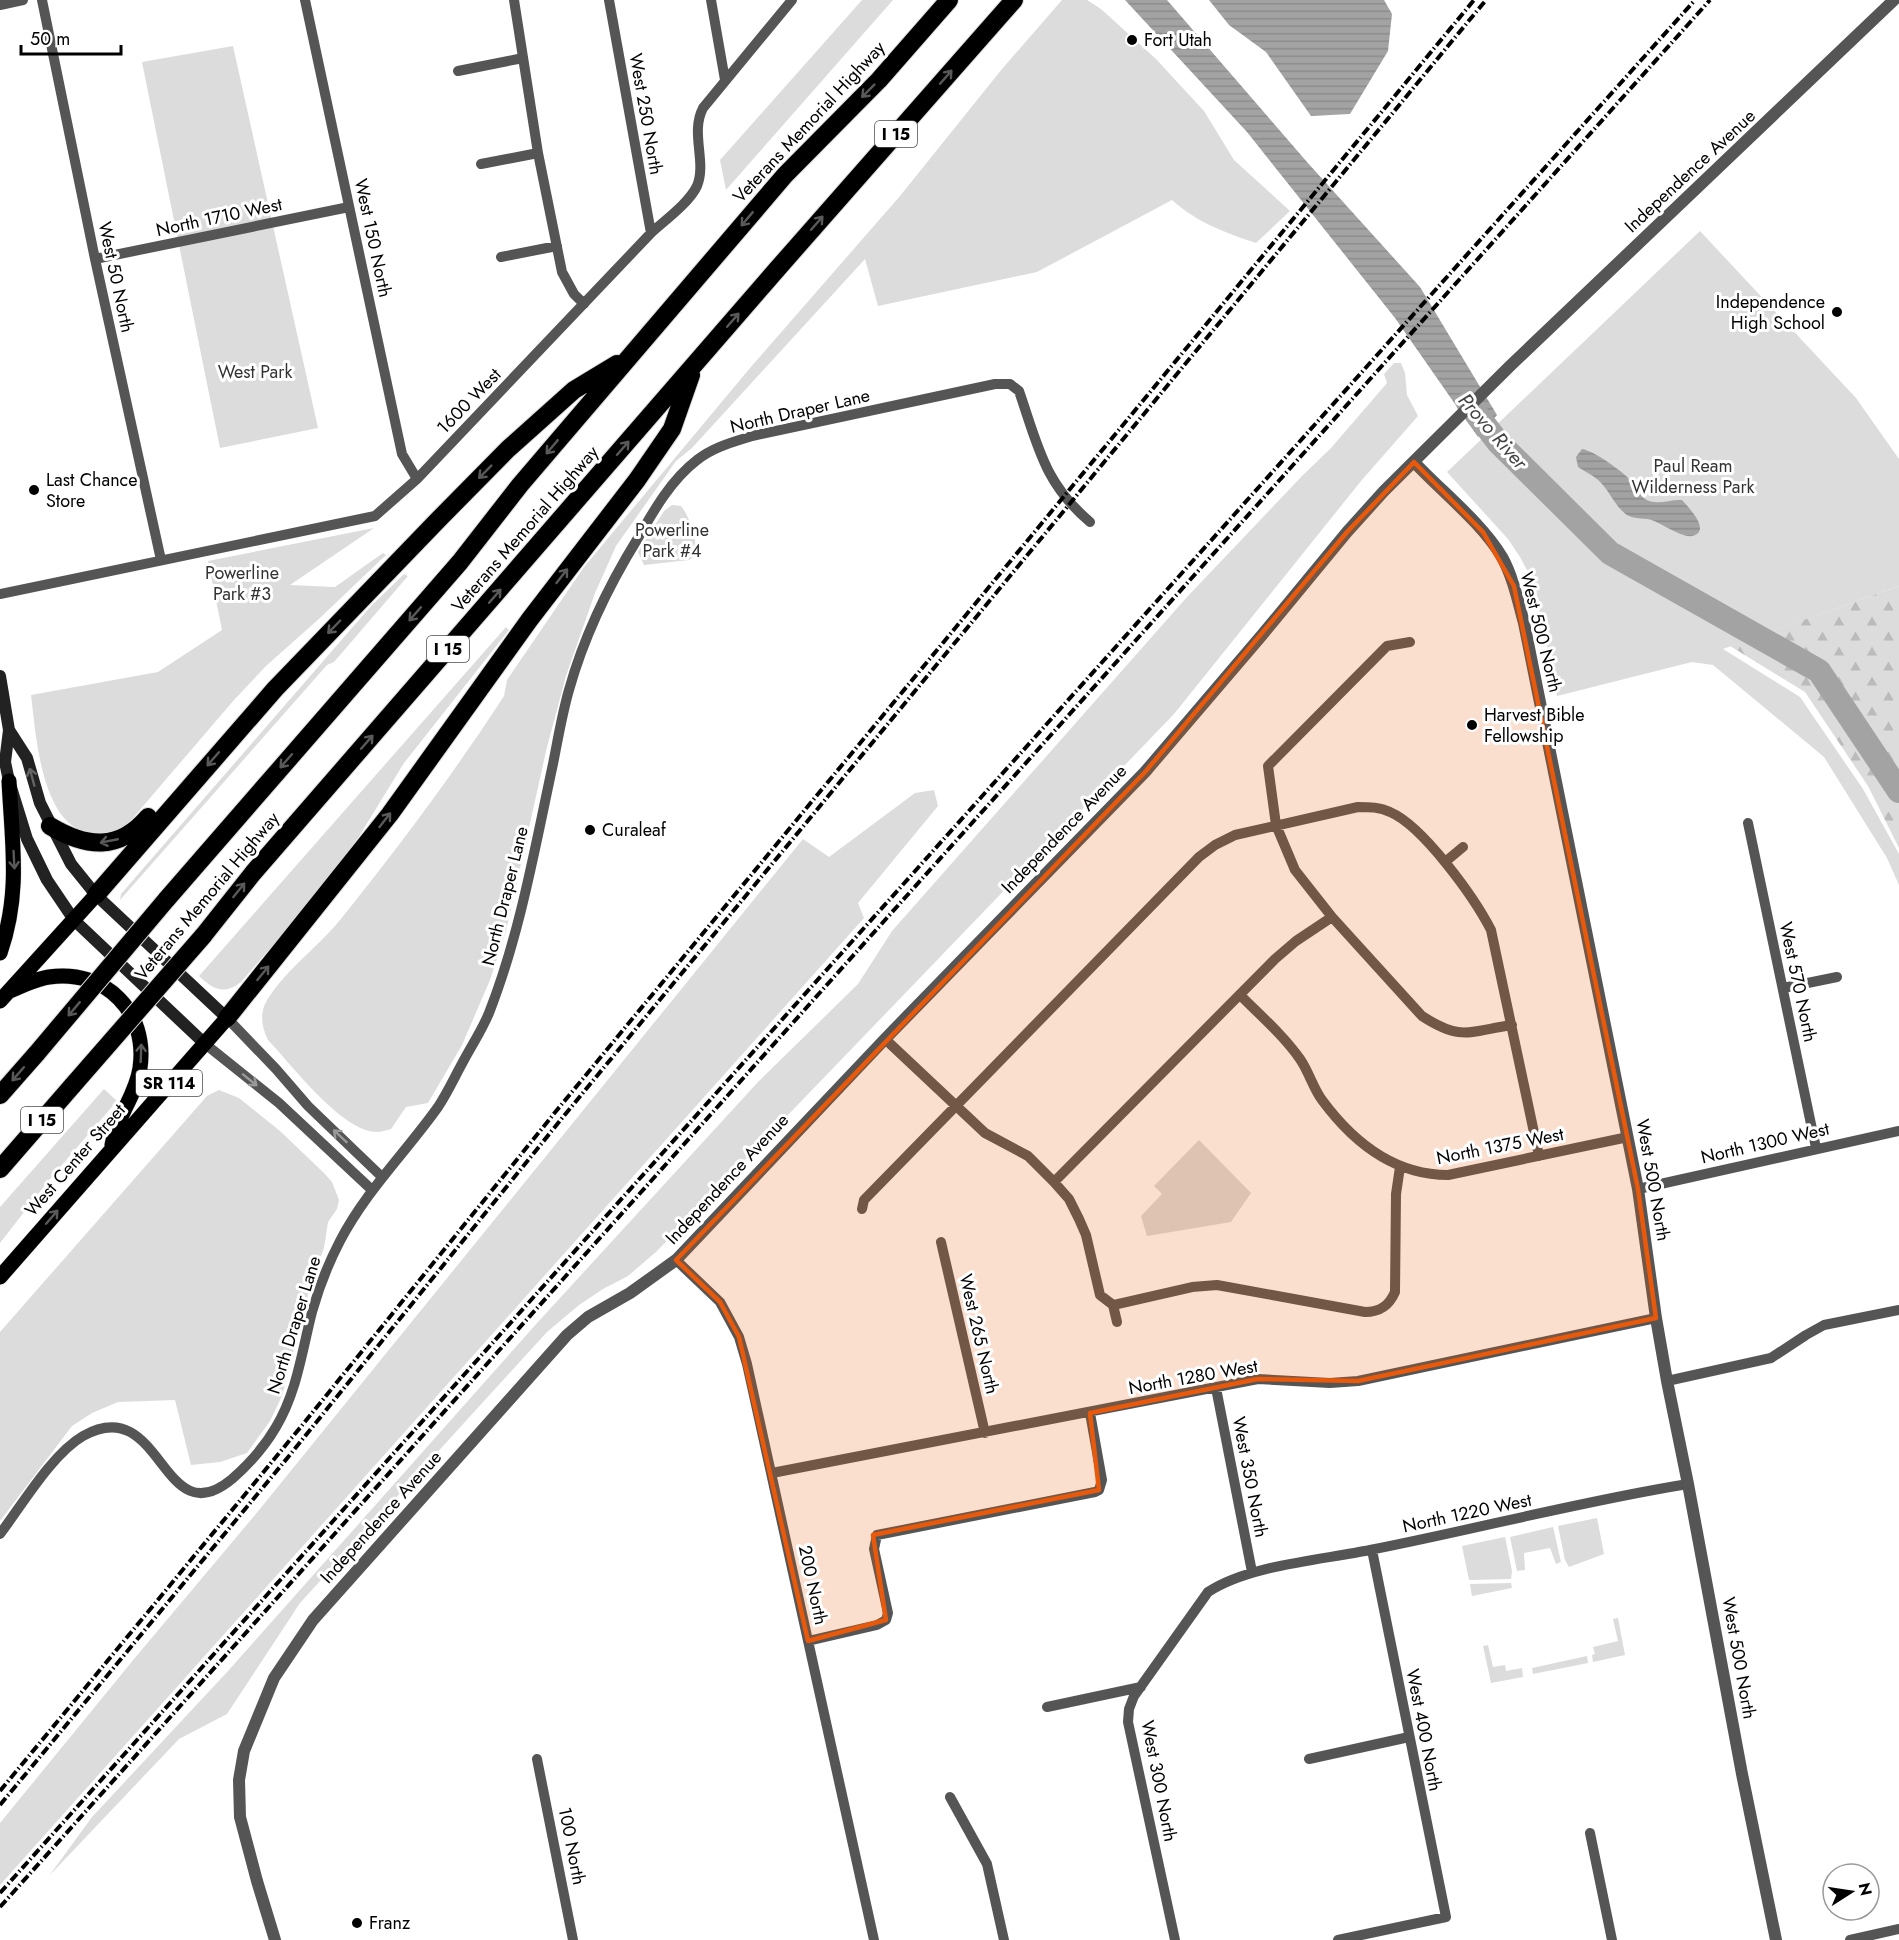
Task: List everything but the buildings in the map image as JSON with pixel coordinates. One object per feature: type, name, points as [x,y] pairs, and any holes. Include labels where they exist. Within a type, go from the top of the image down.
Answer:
[{"type":"highway","name":"Veterans Memorial Highway","points":[[0,1095],[460,562],[520,485],[785,175],[879,80],[949,0]]},
{"type":"highway","name":"Veterans Memorial Highway","points":[[0,1169],[694,364],[1014,0]]},
{"type":"highway","points":[[96,895],[309,653],[508,449],[574,390],[631,355]]},
{"type":"highway","points":[[227,1018],[390,814],[530,619],[637,480],[672,429],[694,364]]},
{"type":"highway","points":[[50,826],[81,840],[105,843],[128,836],[159,809],[176,802]]},
{"type":"main road","points":[[0,676],[9,730],[5,762],[9,781],[27,839],[47,880],[74,920],[204,1043]]},
{"type":"main road","points":[[9,730],[27,758],[40,803],[71,864],[96,895],[227,1018]]},
{"type":"main road","points":[[0,953],[12,911],[14,892],[14,850],[9,781]]},
{"type":"main road","points":[[5,996],[96,895]]},
{"type":"main road","points":[[5,996],[48,977],[74,978],[105,987],[130,1011],[141,1040],[140,1070],[137,1084],[119,1119],[112,1148]]},
{"type":"main road","name":"West Center Street","points":[[0,1277],[227,1018]]},
{"type":"street","points":[[0,5],[23,0]]},
{"type":"street","name":"West 50 North","points":[[42,0],[95,259],[161,560]]},
{"type":"street","name":"West 150 North","points":[[305,0],[402,454],[417,479]]},
{"type":"street","points":[[514,0],[538,153],[556,246],[562,272],[574,294],[584,304]]},
{"type":"street","name":"West 250 North","points":[[609,0],[651,233]]},
{"type":"street","points":[[711,0],[725,80]]},
{"type":"street","name":"1600 West","points":[[0,594],[375,516],[417,479],[651,233],[689,198],[697,186],[699,173],[697,125],[699,116],[725,80],[792,0]]},
{"type":"street","name":"Independence Avenue","points":[[275,1940],[256,1881],[240,1817],[239,1780],[244,1751],[274,1678],[313,1620],[567,1335],[588,1317],[630,1293],[676,1260],[885,1039],[1145,772],[1384,491],[1510,366],[1894,0]]},
{"type":"street","points":[[458,71],[523,58]]},
{"type":"street","points":[[480,164],[538,153]]},
{"type":"street","name":"North 1710 West","points":[[95,259],[349,207]]},
{"type":"street","points":[[501,257],[556,246]]},
{"type":"street","name":"North Draper Lane","points":[[0,1534],[52,1463],[67,1447],[84,1435],[104,1429],[117,1428],[131,1431],[141,1439],[176,1481],[188,1491],[199,1495],[210,1494],[238,1474],[276,1427],[299,1370],[312,1312],[326,1269],[348,1226],[372,1190],[439,1105],[486,1020],[501,982],[517,924],[569,690],[585,646],[618,571],[659,502],[677,478],[698,459],[717,448],[752,436],[995,384],[1010,384],[1020,391],[1043,461],[1051,478],[1070,504],[1090,522]]},
{"type":"street","name":"West 500 North","points":[[1414,462],[1483,532],[1502,557],[1514,586],[1526,633],[1638,1189],[1667,1381],[1689,1484],[1742,1774],[1776,1940]]},
{"type":"street","points":[[1410,642],[1387,646],[1268,766],[1276,825],[1295,870],[1332,917],[1422,1016],[1437,1026],[1465,1033],[1478,1033],[1512,1025]]},
{"type":"street","points":[[862,1209],[864,1200],[955,1104],[1198,857],[1235,835],[1358,807],[1388,811],[1400,817],[1445,862],[1477,903],[1491,930],[1539,1156]]},
{"type":"street","name":"West 570 North","points":[[1748,823],[1816,1148]]},
{"type":"street","points":[[1445,862],[1463,847]]},
{"type":"street","points":[[1054,1182],[1282,953],[1332,917]]},
{"type":"street","points":[[1783,988],[1836,977]]},
{"type":"street","name":"North 1375 West","points":[[1240,995],[1284,1038],[1302,1062],[1321,1098],[1348,1131],[1365,1145],[1401,1167],[1431,1175],[1448,1175],[1628,1137]]},
{"type":"street","points":[[227,1018],[308,1106],[382,1177]]},
{"type":"street","points":[[885,1039],[985,1133],[1028,1156],[1069,1199],[1086,1235],[1100,1295],[1113,1305],[1117,1322]]},
{"type":"street","points":[[204,1043],[279,1103],[372,1190]]},
{"type":"street","name":"North 1300 West","points":[[1638,1189],[1899,1131]]},
{"type":"street","points":[[1113,1305],[1192,1287],[1217,1286],[1365,1312],[1382,1309],[1392,1300],[1395,1292],[1396,1194],[1401,1167]]},
{"type":"street","name":"West 265 North","points":[[941,1242],[985,1433]]},
{"type":"street","name":"200 North","points":[[676,1260],[720,1302],[739,1337],[747,1364],[874,1940]]},
{"type":"street","points":[[1667,1381],[1771,1358],[1824,1325],[1899,1310]]},
{"type":"street","name":"North 1280 West","points":[[771,1473],[1258,1379],[1330,1383],[1358,1381],[1656,1318]]},
{"type":"street","name":"West 350 North","points":[[1216,1388],[1252,1572]]},
{"type":"street","points":[[808,1641],[877,1625],[886,1620],[888,1613],[874,1549],[877,1534],[1056,1501],[1099,1490],[1102,1480],[1090,1413]]},
{"type":"street","name":"North 1220 West","points":[[1252,1572],[1372,1550],[1689,1484]]},
{"type":"street","name":"West 400 North","points":[[1338,1940],[1446,1917],[1372,1550]]},
{"type":"street","name":"West 300 North","points":[[1174,1940],[1130,1735],[1130,1708],[1141,1687],[1208,1592],[1221,1584],[1252,1572]]},
{"type":"street","points":[[1047,1707],[1141,1687]]},
{"type":"street","points":[[1309,1759],[1409,1737]]},
{"type":"street","name":"100 North","points":[[537,1759],[573,1940]]},
{"type":"street","points":[[950,1797],[987,1864],[1004,1940]]},
{"type":"street","points":[[1590,1833],[1612,1940]]},
{"type":"street","points":[[1850,1940],[1899,1929]]},
{"type":"highlighted area","points":[[1414,462],[1483,532],[1514,586],[1638,1189],[1656,1318],[1358,1381],[1258,1379],[1090,1413],[1099,1490],[873,1535],[886,1620],[808,1641],[739,1337],[720,1302],[676,1260],[1145,772],[1347,532]]},
{"type":"green space","points":[[862,0],[893,0],[726,190],[720,160]]},
{"type":"green space","points":[[1062,0],[1087,0],[1101,9],[1156,59],[1204,111],[1234,160],[1290,211],[1256,243],[1201,221],[1172,200],[1037,272],[878,306],[865,259],[692,448],[676,461],[616,546],[595,593],[566,676],[547,747],[506,931],[490,980],[462,1045],[428,1103],[406,1107],[391,1129],[377,1132],[363,1129],[348,1121],[303,1080],[268,1040],[262,1019],[269,997],[340,920],[425,810],[504,696],[507,680],[584,567],[750,368],[900,196],[1002,69]]},
{"type":"green space","name":"West Park","points":[[233,46],[318,428],[220,448],[142,62]]},
{"type":"green space","name":"Paul Ream Wilderness Park","points":[[1700,231],[1856,398],[1899,459],[1899,586],[1723,649],[1800,697],[1863,789],[1899,854],[1899,885],[1887,858],[1824,757],[1713,665],[1692,662],[1557,696],[1534,583],[1508,539],[1447,472]]},
{"type":"green space","points":[[1394,363],[1401,363],[1405,373],[1407,395],[1418,416],[1361,481],[1174,714],[657,1251],[628,1276],[579,1305],[547,1332],[300,1603],[227,1714],[179,1739],[49,1876],[92,1817],[228,1671],[538,1322],[758,1082],[858,984],[892,931],[1187,597],[1331,448],[1387,383],[1384,374]]},
{"type":"green space","name":"Powerline Park #4","points":[[672,505],[681,506],[687,516],[694,536],[695,556],[689,560],[644,565],[638,552],[664,511]]},
{"type":"green space","name":"Powerline Park #3","points":[[374,528],[290,585],[335,587],[383,553],[386,555],[266,666],[132,819],[124,826],[114,830],[94,833],[76,828],[62,816],[44,778],[31,695],[158,672],[222,630],[208,561]]},
{"type":"green space","points":[[404,574],[408,576],[334,662],[327,665],[120,900],[121,894],[371,606]]},
{"type":"green space","points":[[1899,586],[1899,848],[1868,786],[1805,692],[1730,646]]},
{"type":"green space","points":[[506,627],[509,630],[404,763],[358,838],[304,909],[241,982],[224,990],[204,981],[199,976]]},
{"type":"green space","points":[[934,790],[938,806],[858,903],[864,918],[0,1885],[0,1823],[255,1515],[803,839],[829,857],[915,793]]},
{"type":"green space","points":[[104,1089],[117,1101],[49,1180],[0,1243],[0,1207]]},
{"type":"green space","points":[[219,1090],[239,1098],[280,1131],[332,1182],[339,1200],[337,1209],[328,1222],[324,1248],[311,1283],[282,1396],[270,1421],[247,1453],[220,1462],[191,1465],[175,1400],[118,1402],[92,1413],[72,1426],[0,1521],[0,1332],[207,1096]]},
{"type":"green space","points":[[1199,1140],[1251,1193],[1231,1222],[1147,1236],[1141,1216],[1162,1194],[1154,1186]]},
{"type":"green space","points":[[1597,1518],[1604,1554],[1569,1567],[1565,1560],[1558,1526]]},
{"type":"green space","points":[[1553,1527],[1561,1562],[1556,1564],[1550,1548],[1524,1553],[1525,1570],[1517,1571],[1510,1537]]},
{"type":"green space","points":[[1505,1537],[1512,1571],[1511,1579],[1469,1580],[1462,1546]]},
{"type":"green space","points":[[1511,1583],[1512,1588],[1472,1596],[1470,1584]]},
{"type":"green space","points":[[1618,1618],[1625,1655],[1593,1662],[1592,1655],[1595,1654],[1593,1647],[1618,1641],[1613,1619]]},
{"type":"green space","points":[[1488,1645],[1493,1667],[1505,1665],[1506,1671],[1522,1668],[1523,1677],[1491,1683],[1483,1646]]},
{"type":"green space","points":[[1587,1656],[1588,1663],[1533,1674],[1532,1668]]},
{"type":"shaded area","points":[[1125,0],[1167,0],[1307,162],[1420,287],[1497,415],[1478,437],[1395,318],[1247,132]]},
{"type":"shaded area","points":[[1209,0],[1384,0],[1392,14],[1388,51],[1350,114],[1311,116],[1266,52],[1229,25]]},
{"type":"shaded area","points":[[1582,449],[1617,468],[1633,483],[1645,499],[1658,502],[1682,500],[1697,519],[1700,529],[1698,533],[1692,536],[1684,535],[1651,520],[1627,515],[1601,483],[1578,467],[1576,457]]},
{"type":"waterway","name":"Provo River","points":[[1468,403],[1498,442],[1610,553],[1819,671],[1899,791]]},
{"type":"railway","points":[[0,1791],[304,1423],[557,1110],[1474,0]]},
{"type":"railway","points":[[0,1805],[289,1456],[563,1117],[1486,0]]},
{"type":"railway","points":[[0,1893],[1695,0]]},
{"type":"railway","points":[[0,1907],[1710,0]]},
{"type":"place","name":"Fort Utah","points":[[1132,40]]},
{"type":"place","name":"Independence High School","points":[[1837,312]]},
{"type":"place","name":"Last Chance Store","points":[[34,490]]},
{"type":"place","name":"Harvest Bible Fellowship","points":[[1472,725]]},
{"type":"place","name":"Curaleaf","points":[[590,830]]},
{"type":"place","name":"Franz","points":[[357,1923]]}]
